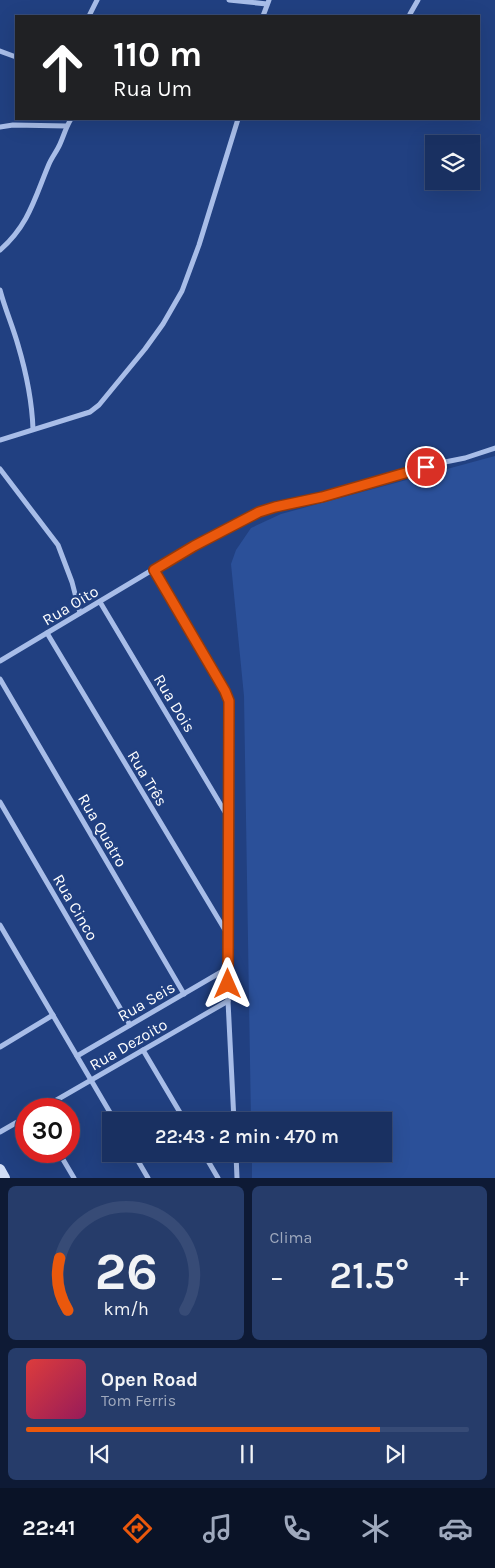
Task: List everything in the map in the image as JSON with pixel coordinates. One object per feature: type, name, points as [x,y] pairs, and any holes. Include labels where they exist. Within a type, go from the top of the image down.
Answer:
[{"type":"street","points":[[90,15],[97,0]]},
{"type":"street","points":[[229,0],[268,2],[263,15]]},
{"type":"street","points":[[410,14],[418,0]]},
{"type":"street","points":[[0,51],[15,57]]},
{"type":"street","points":[[0,250],[15,235],[36,202],[49,163],[70,120]]},
{"type":"street","points":[[0,440],[83,415],[94,409],[123,377],[163,324],[182,291],[199,245],[238,120]]},
{"type":"street","points":[[0,127],[13,125],[67,126]]},
{"type":"street","points":[[0,290],[24,366],[34,429]]},
{"type":"street","name":"Rua Oito","points":[[0,661],[187,549],[235,524],[275,507],[322,497],[495,448]]},
{"type":"street","points":[[0,469],[58,545],[72,582],[80,613]]},
{"type":"street","points":[[154,570],[229,701],[228,1001],[234,1112]]},
{"type":"street","name":"Rua Dois","points":[[100,602],[228,817]]},
{"type":"street","name":"Rua Três","points":[[47,633],[228,936]]},
{"type":"street","name":"Rua Quatro","points":[[0,679],[184,994]]},
{"type":"street","name":"Rua Cinco","points":[[0,802],[130,1025]]},
{"type":"street","points":[[0,925],[110,1112]]},
{"type":"street","name":"Rua Seis","points":[[77,1056],[228,968]]},
{"type":"street","name":"Rua Dezoito","points":[[60,1098],[228,1001]]},
{"type":"street","points":[[0,1047],[53,1015]]},
{"type":"street","points":[[143,1050],[180,1112]]},
{"type":"street","points":[[0,1132],[15,1123]]},
{"type":"street","points":[[139,1162],[148,1178]]},
{"type":"street","points":[[209,1162],[218,1178]]},
{"type":"street","points":[[236,1162],[237,1178]]},
{"type":"street","points":[[65,1163],[74,1178]]},
{"type":"street","points":[[0,1169],[5,1178]]},
{"type":"shaded area","points":[[495,456],[495,1178],[252,1178],[252,1162],[392,1162],[392,1112],[251,1112],[244,696],[231,564],[236,550],[251,528],[281,514]]},
{"type":"route","points":[[228,984],[229,701],[154,570],[174,557],[259,512],[322,497],[426,467]]}]
